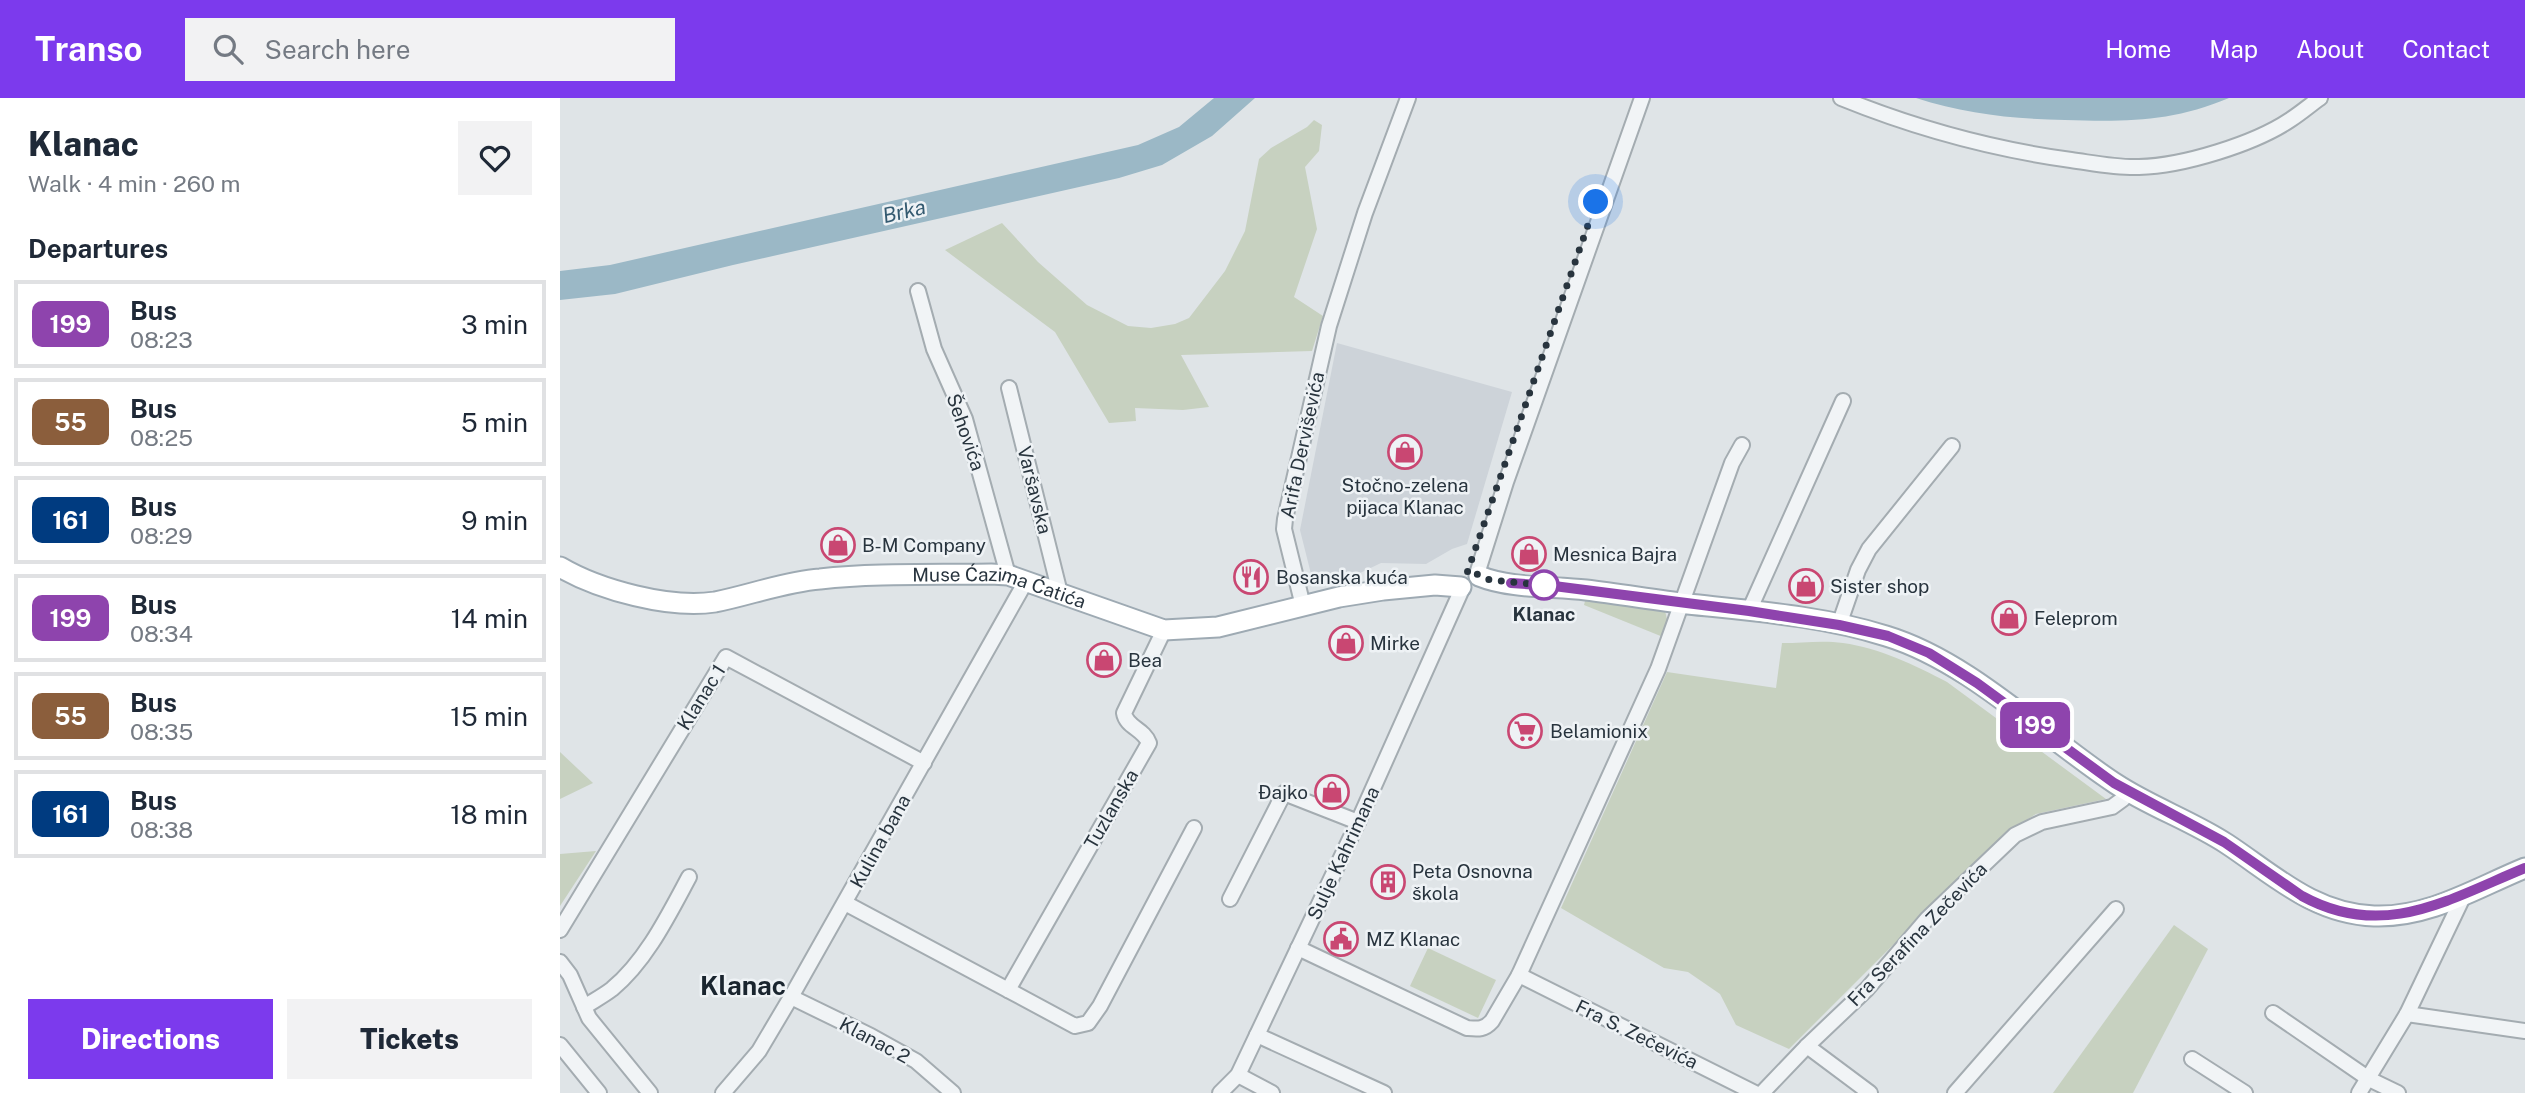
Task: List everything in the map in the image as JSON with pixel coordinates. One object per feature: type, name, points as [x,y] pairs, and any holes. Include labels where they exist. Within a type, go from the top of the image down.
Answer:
[{"type":"main road","name":"Muse Ćazima Ćatića","points":[[560,567],[620,591],[682,603],[712,602],[841,576],[991,574],[1017,578],[1100,610],[1164,630],[1218,626],[1383,590],[1468,585],[1490,580],[1749,611],[1839,625],[1888,636],[1929,653],[1977,683],[2128,791],[2224,842],[2290,889],[2315,903],[2371,916],[2388,916],[2432,908],[2463,897],[2525,868]]},
{"type":"street","name":"Arifa Derviševića","points":[[1303,606],[1284,529],[1285,519],[1329,326],[1365,213],[1408,98]]},
{"type":"street","points":[[1468,585],[1631,98]]},
{"type":"street","points":[[1468,585],[1642,98]]},
{"type":"street","points":[[1841,98],[1949,136],[2023,154],[2140,167],[2190,160],[2255,137],[2288,122],[2320,98]]},
{"type":"street","name":"Šehovića","points":[[918,291],[934,349],[965,419],[1017,578]]},
{"type":"street","name":"Varšavska","points":[[1009,388],[1060,593]]},
{"type":"street","points":[[1749,611],[1843,401]]},
{"type":"street","points":[[1298,948],[1467,1028],[1487,1028],[1518,975],[1658,669],[1684,603],[1732,463],[1742,445]]},
{"type":"street","points":[[1839,625],[1858,570],[1870,549],[1952,446]]},
{"type":"street","name":"Kulina bana","points":[[723,1093],[759,1051],[845,903],[924,763],[1017,578]]},
{"type":"street","name":"Sulje Kahrimana","points":[[1221,1093],[1238,1075],[1468,585]]},
{"type":"street","name":"Tuzlanska","points":[[1008,990],[1149,743],[1144,734],[1126,721],[1124,713],[1164,630]]},
{"type":"street","name":"Klanac 1","points":[[560,930],[726,657],[924,763]]},
{"type":"street","name":"Fra Serafina Zečevića","points":[[1762,1093],[1807,1045],[1867,989],[1927,919],[2015,835],[2042,822],[2112,807],[2123,799],[2128,791]]},
{"type":"street","points":[[1230,900],[1283,793],[1358,822]]},
{"type":"street","points":[[845,903],[1075,1026],[1088,1023],[1100,1006],[1194,828]]},
{"type":"street","points":[[584,1007],[611,990],[629,973],[669,915],[689,877]]},
{"type":"street","points":[[2359,1093],[2407,1014],[2463,897]]},
{"type":"street","points":[[1955,1093],[2116,909]]},
{"type":"street","points":[[560,962],[570,975],[589,1018],[650,1093]]},
{"type":"street","name":"Fra S. Zečevića","points":[[1518,975],[1755,1093]]},
{"type":"street","name":"Klanac 2","points":[[791,997],[871,1035],[916,1061],[953,1093]]},
{"type":"street","points":[[2273,1013],[2369,1079],[2398,1093]]},
{"type":"street","points":[[2407,1014],[2525,1031]]},
{"type":"street","points":[[1257,1034],[1384,1093]]},
{"type":"street","points":[[560,1045],[599,1093]]},
{"type":"street","points":[[1807,1045],[1870,1093]]},
{"type":"street","points":[[2192,1059],[2245,1093]]},
{"type":"street","points":[[1238,1075],[1272,1093]]},
{"type":"shaded area","name":"Stočno-zelena pijaca Klanac","points":[[1337,343],[1512,392],[1467,544],[1426,564],[1381,563],[1358,574],[1313,582],[1300,530]]},
{"type":"green space","points":[[1314,120],[1322,125],[1319,151],[1305,167],[1317,229],[1294,297],[1323,316],[1312,351],[1181,355],[1209,407],[1183,410],[1135,408],[1136,421],[1109,423],[1055,332],[945,250],[1002,223],[1038,262],[1087,305],[1128,326],[1151,328],[1175,324],[1189,318],[1225,271],[1245,231],[1259,159]]},
{"type":"green space","points":[[1585,601],[1665,611],[1668,623],[1663,637],[1584,605]]},
{"type":"green space","points":[[1828,642],[1856,645],[1922,669],[1947,682],[2106,799],[2036,814],[2017,826],[1967,871],[1789,1049],[1736,1025],[1720,994],[1688,972],[1664,968],[1561,908],[1667,672],[1776,688],[1782,643]]},
{"type":"green space","points":[[560,752],[593,783],[560,799]]},
{"type":"green space","points":[[596,851],[560,906],[560,854]]},
{"type":"green space","points":[[2174,925],[2208,949],[2133,1093],[2053,1093]]},
{"type":"green space","points":[[1428,948],[1496,980],[1478,1018],[1410,986]]},
{"type":"water","name":"Brka","points":[[1214,98],[1255,98],[1212,136],[1162,165],[1119,178],[615,294],[560,300],[560,271],[610,265],[1138,145],[1179,127]]},
{"type":"water","points":[[1916,98],[2229,98],[2168,116],[2108,121],[1990,115]]},
{"type":"bus line","name":"199","points":[[1511,583],[1749,611],[1839,625],[1888,636],[1929,653],[1977,683],[2114,783],[2224,842],[2302,896],[2342,911],[2388,916],[2432,908],[2463,897],[2525,868]]},
{"type":"place","name":"Stočno-zelena pijaca Klanac","points":[[1405,452]]},
{"type":"place","name":"B-M Company","points":[[838,545]]},
{"type":"place","name":"Mesnica Bajra","points":[[1529,554]]},
{"type":"place","name":"Bosanska kuća","points":[[1251,577]]},
{"type":"place","name":"Klanac","points":[[1544,585]]},
{"type":"place","name":"Sister shop","points":[[1806,586]]},
{"type":"place","name":"Feleprom","points":[[2009,618]]},
{"type":"place","name":"Mirke","points":[[1346,643]]},
{"type":"place","name":"Bea","points":[[1104,660]]},
{"type":"place","name":"Belamionix","points":[[1525,731]]},
{"type":"place","name":"Đajko","points":[[1332,792]]},
{"type":"place","name":"Peta Osnovna škola","points":[[1388,882]]},
{"type":"place","name":"MZ Klanac","points":[[1341,939]]},
{"type":"district","name":"Klanac","points":[[743,985]]},
{"type":"route","points":[[1544,585],[1554,586],[1490,580],[1472,572],[1467,573],[1596,202]]}]
